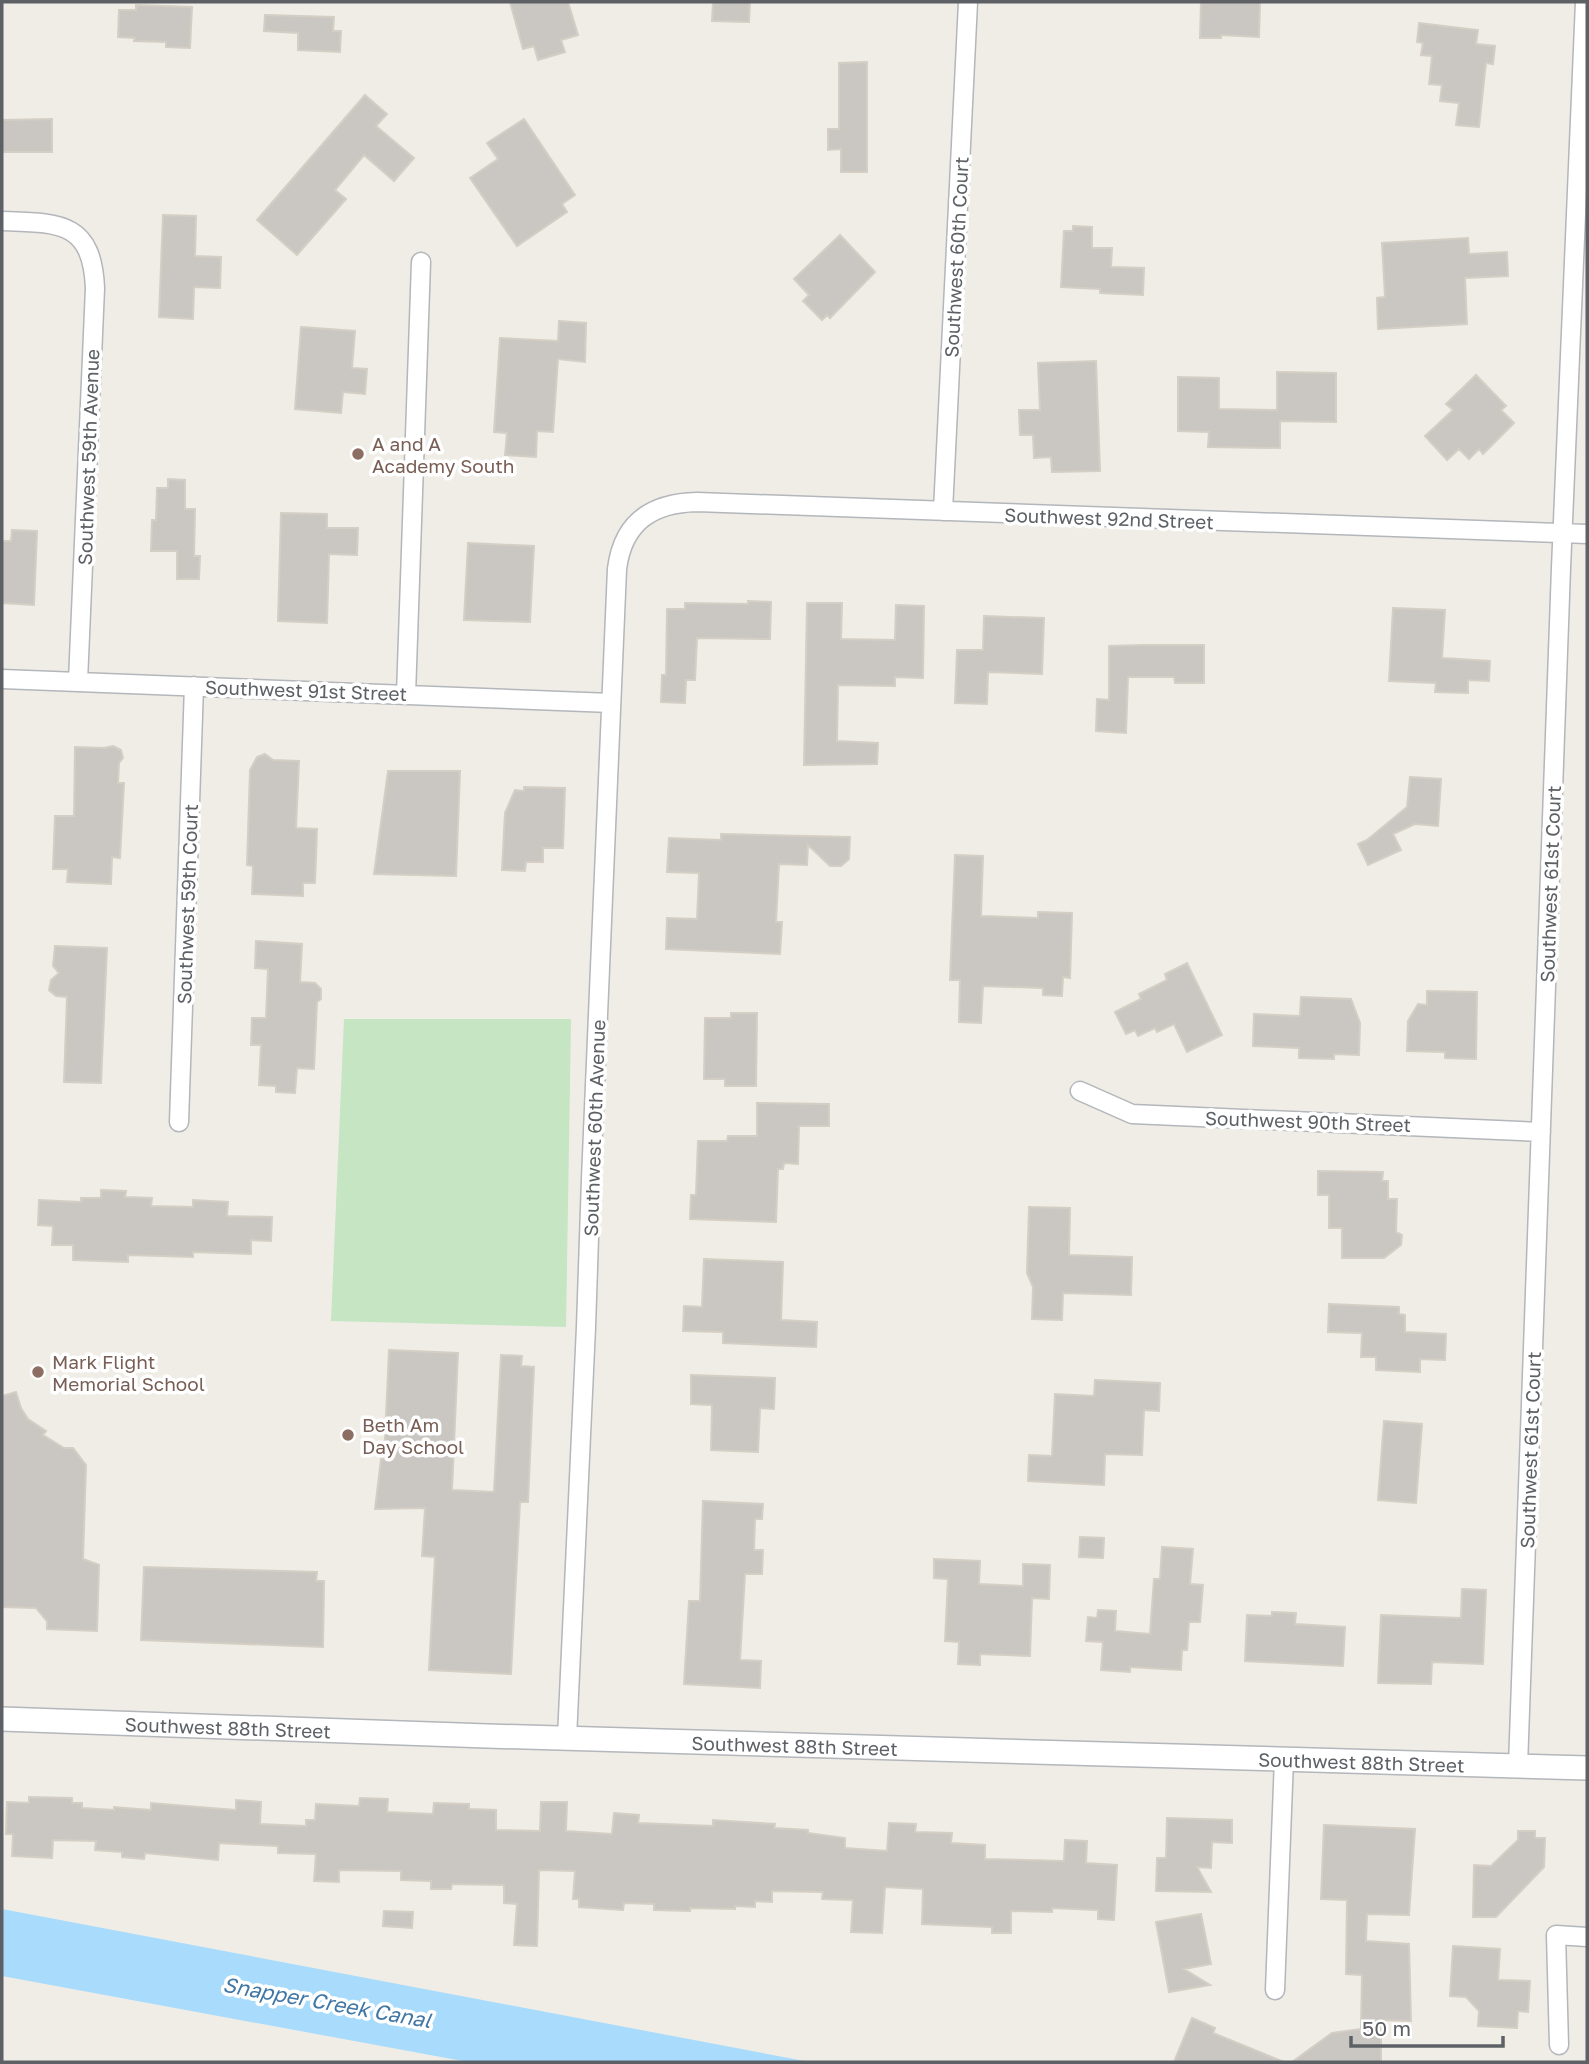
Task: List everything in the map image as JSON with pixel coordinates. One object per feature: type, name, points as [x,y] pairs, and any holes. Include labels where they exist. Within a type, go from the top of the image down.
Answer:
[{"type":"street","name":"Southwest 60th Court","points":[[943,512],[968,2]]},
{"type":"street","name":"Southwest 61st Court","points":[[1518,1766],[1584,2]]},
{"type":"street","name":"Southwest 59th Avenue","points":[[2,221],[33,222],[68,230],[80,237],[93,262],[95,288],[78,681]]},
{"type":"street","points":[[406,695],[421,262]]},
{"type":"street","name":"Southwest 92nd Street","points":[[636,524],[664,506],[680,502],[1587,534]]},
{"type":"street","name":"Southwest 60th Avenue","points":[[567,1738],[619,555],[627,534],[636,524]]},
{"type":"street","name":"Southwest 91st Street","points":[[2,679],[611,703]]},
{"type":"street","name":"Southwest 59th Court","points":[[179,1122],[194,686]]},
{"type":"street","name":"Southwest 90th Street","points":[[1080,1091],[1132,1114],[1541,1132]]},
{"type":"street","name":"Southwest 88th Street","points":[[2,1719],[1587,1768]]},
{"type":"street","points":[[1275,1990],[1284,1759]]},
{"type":"street","points":[[1559,2045],[1556,1936],[1587,1937]]},
{"type":"green space","points":[[344,1019],[571,1019],[566,1327],[331,1321]]},
{"type":"water","name":"Snapper Creek Canal","points":[[2,1909],[810,2062],[468,2062],[2,1976]]},
{"type":"building","points":[[510,2],[568,2],[578,35],[561,40],[565,52],[538,60],[534,46],[523,49]]},
{"type":"building","points":[[713,2],[750,2],[749,22],[712,21]]},
{"type":"building","points":[[1201,2],[1260,2],[1259,37],[1221,35],[1221,38],[1200,38]]},
{"type":"building","points":[[136,5],[192,7],[190,48],[166,47],[166,42],[134,41],[135,38],[118,37],[119,10],[136,10]]},
{"type":"building","points":[[265,15],[334,17],[333,31],[341,31],[340,52],[298,50],[298,33],[264,31]]},
{"type":"building","points":[[1419,23],[1478,30],[1476,44],[1495,46],[1493,64],[1486,63],[1479,127],[1456,125],[1459,103],[1440,101],[1442,85],[1429,84],[1432,56],[1421,55],[1423,43],[1417,42]]},
{"type":"building","points":[[867,62],[867,172],[841,172],[841,149],[828,150],[828,129],[839,129],[839,63]]},
{"type":"building","points":[[365,95],[387,114],[376,126],[414,158],[394,181],[364,155],[335,190],[346,199],[297,255],[257,220]]},
{"type":"building","points":[[52,119],[52,152],[2,152],[2,120]]},
{"type":"building","points":[[524,119],[575,195],[562,204],[567,212],[517,246],[470,178],[498,159],[487,143]]},
{"type":"building","points":[[163,215],[196,216],[195,256],[221,257],[220,288],[194,287],[193,319],[159,317]]},
{"type":"building","points":[[1073,226],[1092,227],[1092,248],[1112,248],[1111,267],[1144,268],[1143,295],[1100,293],[1100,289],[1061,287],[1064,231],[1073,231]]},
{"type":"building","points":[[840,235],[875,272],[830,318],[827,315],[822,320],[803,301],[809,295],[794,279]]},
{"type":"building","points":[[1468,238],[1469,254],[1507,252],[1508,276],[1465,278],[1467,324],[1378,329],[1377,298],[1385,297],[1382,243]]},
{"type":"building","points":[[559,321],[586,323],[585,362],[558,359],[553,432],[537,431],[536,457],[505,455],[507,433],[494,432],[500,338],[558,341]]},
{"type":"building","points":[[301,327],[355,331],[352,368],[367,369],[365,394],[343,392],[341,413],[295,409]]},
{"type":"building","points":[[1096,361],[1100,471],[1052,472],[1051,457],[1034,458],[1033,435],[1020,435],[1019,410],[1040,410],[1038,363]]},
{"type":"building","points":[[1277,372],[1336,373],[1336,422],[1280,421],[1280,448],[1208,447],[1209,432],[1178,431],[1178,377],[1219,378],[1219,409],[1277,410]]},
{"type":"building","points":[[1476,375],[1506,406],[1501,410],[1514,423],[1483,454],[1479,449],[1469,459],[1459,449],[1447,460],[1425,436],[1453,410],[1446,404]]},
{"type":"building","points":[[168,479],[185,480],[185,509],[195,509],[194,556],[200,556],[199,579],[177,579],[177,551],[151,551],[157,488],[168,488]]},
{"type":"building","points":[[281,513],[327,514],[327,528],[358,528],[357,555],[329,554],[327,623],[278,621]]},
{"type":"building","points":[[12,530],[37,531],[34,605],[2,603],[2,541],[11,541]]},
{"type":"building","points":[[468,543],[534,546],[530,622],[464,620]]},
{"type":"building","points":[[748,601],[771,602],[770,639],[697,638],[695,680],[686,680],[685,703],[661,702],[662,675],[666,675],[667,609],[685,609],[685,603],[748,604]]},
{"type":"building","points":[[807,603],[842,603],[841,639],[895,640],[896,605],[924,606],[923,678],[895,677],[895,686],[838,685],[837,741],[878,743],[877,764],[804,765]]},
{"type":"building","points":[[1393,608],[1445,610],[1442,658],[1490,661],[1489,681],[1468,680],[1468,693],[1435,692],[1436,683],[1389,681]]},
{"type":"building","points":[[984,616],[1044,618],[1042,674],[988,672],[987,704],[955,703],[957,650],[983,650]]},
{"type":"building","points":[[1204,645],[1204,683],[1175,683],[1174,677],[1128,677],[1126,733],[1096,731],[1097,699],[1109,700],[1109,646]]},
{"type":"building","points":[[113,746],[121,750],[123,758],[119,763],[118,783],[124,783],[120,858],[112,857],[111,884],[67,882],[68,869],[53,869],[55,816],[74,816],[75,747]]},
{"type":"building","points":[[265,754],[273,760],[299,761],[296,828],[317,829],[315,883],[303,883],[303,896],[252,894],[253,866],[247,865],[250,770],[257,757]]},
{"type":"building","points":[[388,771],[460,771],[456,876],[374,874]]},
{"type":"building","points":[[1410,777],[1441,779],[1438,826],[1415,824],[1393,834],[1401,850],[1368,865],[1358,844],[1367,840],[1407,807]]},
{"type":"building","points":[[524,787],[565,788],[563,848],[543,848],[543,862],[526,862],[525,871],[502,870],[505,813],[515,790],[524,791]]},
{"type":"building","points":[[721,834],[850,837],[849,859],[841,866],[830,866],[808,845],[807,865],[779,864],[776,922],[782,922],[780,954],[666,949],[667,918],[697,919],[699,873],[667,872],[669,838],[721,840]]},
{"type":"building","points":[[955,855],[983,856],[981,916],[1038,918],[1038,912],[1072,913],[1070,978],[1063,977],[1062,996],[1043,995],[1043,988],[983,986],[981,1023],[959,1022],[960,980],[950,980]]},
{"type":"building","points":[[256,941],[302,944],[300,982],[315,983],[321,989],[321,999],[317,1002],[314,1069],[297,1068],[295,1093],[276,1092],[276,1086],[259,1085],[261,1045],[251,1045],[252,1018],[266,1018],[268,969],[255,968]]},
{"type":"building","points":[[55,946],[107,948],[101,1083],[64,1082],[67,997],[56,996],[49,990],[51,980],[59,973],[53,966]]},
{"type":"building","points":[[1187,963],[1222,1035],[1187,1052],[1174,1024],[1157,1032],[1155,1028],[1138,1036],[1135,1030],[1126,1034],[1115,1012],[1141,999],[1139,994],[1167,980],[1165,974]]},
{"type":"building","points":[[1427,991],[1477,992],[1476,1059],[1445,1058],[1445,1052],[1407,1051],[1408,1021],[1418,1004],[1427,1005]]},
{"type":"building","points":[[1301,997],[1351,999],[1360,1023],[1359,1055],[1334,1054],[1334,1059],[1299,1058],[1299,1048],[1253,1046],[1254,1014],[1300,1016]]},
{"type":"building","points":[[731,1013],[757,1013],[756,1086],[725,1086],[725,1079],[704,1079],[705,1018],[731,1018]]},
{"type":"building","points":[[757,1103],[829,1104],[829,1126],[799,1126],[798,1164],[784,1163],[783,1169],[778,1169],[776,1222],[690,1219],[691,1195],[696,1195],[698,1141],[727,1141],[728,1136],[757,1136]]},
{"type":"building","points":[[1318,1171],[1383,1172],[1382,1181],[1388,1181],[1388,1199],[1397,1199],[1396,1232],[1402,1235],[1401,1245],[1384,1258],[1342,1258],[1342,1228],[1329,1228],[1329,1195],[1318,1195]]},
{"type":"building","points":[[101,1190],[126,1191],[125,1197],[152,1198],[151,1206],[193,1207],[193,1200],[228,1202],[227,1216],[272,1217],[271,1241],[251,1240],[251,1254],[193,1252],[193,1257],[128,1255],[128,1262],[73,1260],[73,1245],[52,1245],[53,1226],[38,1225],[39,1200],[81,1202],[81,1198],[101,1198]]},
{"type":"building","points":[[1029,1207],[1070,1208],[1069,1255],[1132,1257],[1131,1295],[1063,1293],[1062,1320],[1032,1319],[1033,1287],[1027,1273]]},
{"type":"building","points":[[704,1259],[783,1262],[781,1320],[817,1322],[816,1347],[723,1343],[723,1332],[683,1331],[684,1306],[702,1307]]},
{"type":"building","points":[[1329,1304],[1399,1307],[1399,1314],[1405,1315],[1405,1332],[1446,1334],[1445,1360],[1420,1359],[1420,1372],[1376,1370],[1376,1357],[1361,1357],[1362,1333],[1328,1332]]},
{"type":"building","points":[[389,1350],[458,1353],[452,1490],[494,1492],[501,1355],[522,1356],[521,1366],[534,1367],[528,1502],[520,1502],[511,1674],[429,1670],[435,1557],[422,1556],[425,1508],[375,1509],[381,1459],[384,1459]]},
{"type":"building","points":[[691,1375],[775,1378],[774,1409],[760,1408],[758,1452],[711,1450],[712,1405],[691,1404]]},
{"type":"building","points":[[1095,1380],[1160,1383],[1159,1411],[1144,1410],[1142,1455],[1105,1454],[1104,1485],[1028,1481],[1029,1455],[1052,1456],[1055,1394],[1094,1396]]},
{"type":"building","points":[[16,1392],[28,1419],[46,1431],[43,1435],[64,1448],[73,1448],[86,1465],[83,1559],[99,1565],[97,1631],[47,1629],[47,1621],[36,1608],[2,1607],[2,1396]]},
{"type":"building","points":[[1384,1421],[1422,1424],[1416,1503],[1378,1500]]},
{"type":"building","points":[[703,1501],[763,1504],[762,1519],[755,1519],[754,1550],[763,1550],[762,1574],[745,1574],[740,1660],[761,1661],[760,1688],[684,1684],[689,1601],[700,1601]]},
{"type":"building","points":[[1080,1537],[1104,1538],[1103,1558],[1079,1557]]},
{"type":"building","points":[[1162,1547],[1193,1549],[1190,1584],[1203,1585],[1200,1622],[1189,1622],[1187,1650],[1182,1650],[1181,1670],[1130,1667],[1130,1672],[1101,1670],[1103,1642],[1086,1641],[1088,1617],[1097,1618],[1098,1610],[1116,1611],[1115,1631],[1150,1634],[1154,1579],[1160,1579]]},
{"type":"building","points":[[934,1559],[980,1561],[979,1584],[1023,1586],[1023,1564],[1050,1565],[1049,1599],[1032,1598],[1030,1656],[980,1654],[980,1665],[958,1664],[959,1642],[945,1641],[948,1579],[934,1578]]},
{"type":"building","points":[[144,1567],[317,1572],[316,1581],[324,1581],[323,1647],[141,1640]]},
{"type":"building","points":[[1462,1589],[1486,1590],[1483,1664],[1432,1662],[1431,1684],[1378,1683],[1381,1615],[1461,1618]]},
{"type":"building","points":[[1272,1612],[1296,1613],[1295,1624],[1345,1627],[1343,1666],[1245,1661],[1247,1615],[1272,1616]]},
{"type":"building","points":[[29,1797],[72,1798],[72,1803],[82,1803],[82,1808],[114,1810],[114,1807],[151,1810],[151,1803],[236,1810],[236,1800],[261,1802],[260,1824],[306,1826],[306,1820],[315,1820],[316,1804],[359,1806],[360,1798],[388,1799],[387,1812],[433,1814],[434,1803],[469,1804],[469,1809],[496,1810],[496,1830],[540,1831],[541,1802],[567,1802],[566,1831],[612,1834],[614,1813],[639,1815],[638,1823],[713,1826],[713,1820],[775,1824],[774,1828],[808,1830],[808,1833],[845,1838],[845,1848],[887,1851],[889,1823],[916,1824],[915,1832],[952,1833],[951,1843],[985,1845],[985,1859],[1064,1861],[1065,1840],[1087,1841],[1086,1863],[1117,1865],[1114,1920],[1098,1919],[1098,1910],[1052,1908],[1052,1912],[1011,1911],[1011,1933],[992,1933],[992,1927],[922,1924],[923,1889],[885,1887],[882,1933],[851,1932],[853,1900],[822,1899],[823,1892],[772,1891],[772,1902],[755,1901],[755,1907],[735,1906],[735,1909],[654,1910],[654,1904],[624,1903],[623,1910],[579,1907],[579,1899],[573,1899],[575,1871],[539,1870],[537,1946],[514,1945],[517,1904],[504,1903],[504,1885],[452,1884],[451,1889],[431,1889],[431,1881],[401,1880],[401,1871],[339,1870],[339,1882],[314,1881],[316,1854],[278,1853],[278,1846],[219,1843],[218,1860],[145,1853],[144,1859],[122,1857],[122,1852],[95,1850],[96,1841],[53,1840],[52,1858],[12,1856],[13,1834],[6,1834],[7,1802],[29,1803]]},
{"type":"building","points":[[1167,1818],[1232,1820],[1232,1843],[1212,1842],[1211,1868],[1197,1867],[1211,1892],[1156,1891],[1157,1858],[1166,1858]]},
{"type":"building","points":[[1324,1825],[1415,1829],[1409,1915],[1367,1914],[1366,1941],[1409,1944],[1411,2021],[1381,2020],[1381,2062],[1292,2062],[1332,2033],[1361,2029],[1362,1975],[1346,1974],[1347,1900],[1321,1899]]},
{"type":"building","points":[[1518,1831],[1535,1831],[1535,1838],[1545,1838],[1544,1867],[1496,1917],[1473,1917],[1474,1865],[1491,1866],[1518,1840]]},
{"type":"building","points":[[384,1911],[413,1912],[412,1928],[383,1926]]},
{"type":"building","points":[[1201,1914],[1211,1964],[1184,1969],[1210,1985],[1169,1992],[1156,1922]]},
{"type":"building","points":[[1453,1946],[1500,1949],[1498,1980],[1530,1981],[1528,2012],[1518,2011],[1517,2028],[1478,2026],[1479,2011],[1466,1997],[1450,1996]]},
{"type":"building","points":[[1192,2018],[1215,2028],[1213,2033],[1284,2062],[1174,2062]]},
{"type":"place","name":"A and A Academy South","points":[[358,454]]},
{"type":"place","name":"Mark Flight Memorial School","points":[[38,1372]]},
{"type":"place","name":"Beth Am Day School","points":[[348,1435]]}]
